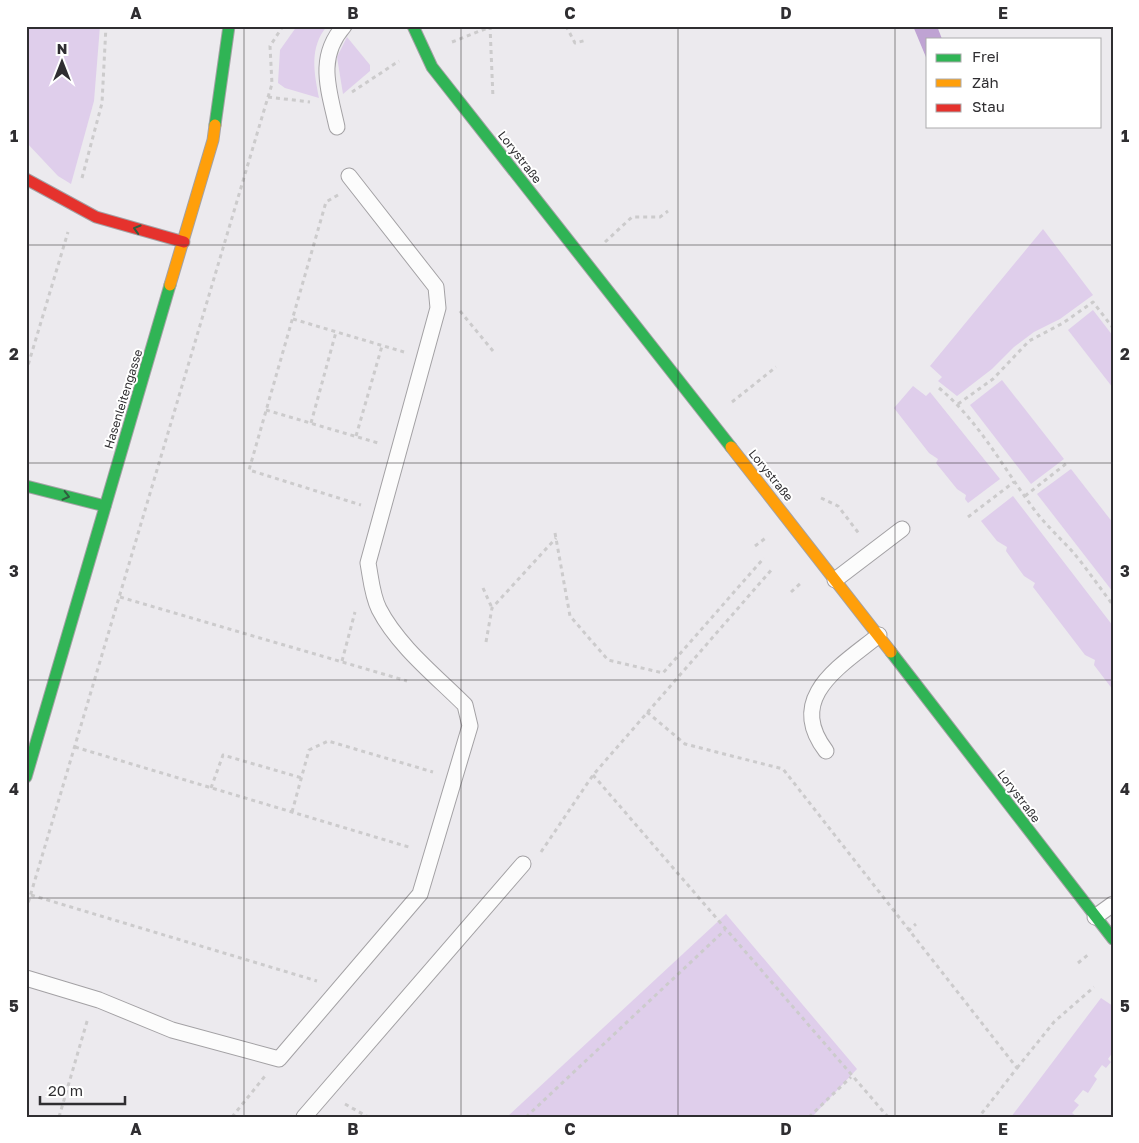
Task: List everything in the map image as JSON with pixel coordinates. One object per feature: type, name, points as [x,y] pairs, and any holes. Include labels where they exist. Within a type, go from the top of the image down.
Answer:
[{"type":"street","name":"Hasenleitengasse","points":[[26,776],[213,140],[229,26]]},
{"type":"street","name":"Lorystraße","points":[[413,26],[432,67],[879,635],[1113,939]]},
{"type":"street","points":[[26,179],[96,217],[184,242]]},
{"type":"street","points":[[26,486],[105,506]]},
{"type":"lane","points":[[337,127],[326,69],[333,43],[344,26]]},
{"type":"lane","points":[[26,978],[94,999],[172,1030],[280,1058],[420,894],[470,726],[465,705],[410,649],[379,608],[372,588],[368,563],[438,308],[436,287],[352,180]]},
{"type":"lane","points":[[835,580],[902,528]]},
{"type":"lane","points":[[826,751],[817,739],[811,723],[811,708],[816,694],[823,681],[879,635]]},
{"type":"lane","points":[[304,1117],[523,864]]},
{"type":"lane","points":[[1095,917],[1113,904]]},
{"type":"path","points":[[82,175],[102,103],[106,26]]},
{"type":"path","points":[[26,910],[272,84],[270,46],[283,26]]},
{"type":"path","points":[[444,45],[490,26],[494,103]]},
{"type":"path","points":[[566,26],[575,43],[587,40]]},
{"type":"path","points":[[352,180],[326,202],[249,470],[382,512]]},
{"type":"path","points":[[601,246],[632,217],[660,217],[668,211]]},
{"type":"path","points":[[26,372],[67,238]]},
{"type":"path","points":[[436,287],[448,296],[493,351]]},
{"type":"path","points":[[958,404],[993,379],[1029,341],[1063,323],[1093,302],[1113,328]]},
{"type":"path","points":[[293,319],[424,358]]},
{"type":"path","points":[[311,423],[336,332]]},
{"type":"path","points":[[356,436],[382,346]]},
{"type":"path","points":[[26,356],[31,357]]},
{"type":"path","points":[[726,407],[776,367]]},
{"type":"path","points":[[939,388],[958,404],[983,434],[1014,482],[1043,521],[1072,551],[1113,605]]},
{"type":"path","points":[[266,410],[399,449]]},
{"type":"path","points":[[1025,496],[1067,464]]},
{"type":"path","points":[[968,517],[1014,482]]},
{"type":"path","points":[[821,498],[838,506],[873,551]]},
{"type":"path","points":[[554,533],[570,616],[608,660],[663,673],[764,558]]},
{"type":"path","points":[[486,642],[492,608],[556,538]]},
{"type":"path","points":[[523,864],[537,859],[593,775],[773,568]]},
{"type":"path","points":[[483,588],[492,608]]},
{"type":"path","points":[[120,597],[408,681]]},
{"type":"path","points":[[647,712],[684,744],[783,768],[908,931],[1017,1068]]},
{"type":"path","points":[[292,812],[310,750],[328,741],[456,778]]},
{"type":"path","points":[[75,747],[432,854]]},
{"type":"path","points":[[211,788],[223,755],[302,778]]},
{"type":"path","points":[[593,775],[851,1077],[888,1117]]},
{"type":"path","points":[[31,895],[340,988]]},
{"type":"path","points":[[908,931],[916,924]]},
{"type":"path","points":[[526,1117],[725,930]]},
{"type":"path","points":[[979,1117],[1054,1022],[1094,987]]},
{"type":"path","points":[[59,1117],[94,999]]},
{"type":"path","points":[[232,1117],[280,1058]]},
{"type":"path","points":[[809,1117],[851,1077]]},
{"type":"shaded area","points":[[26,26],[100,26],[94,101],[71,184],[58,176],[26,142]]},
{"type":"shaded area","points":[[297,26],[327,26],[317,43],[314,61],[319,98],[285,88],[278,83],[280,50]]},
{"type":"shaded area","points":[[913,26],[937,26],[942,38],[926,38],[926,57]]},
{"type":"shaded area","points":[[347,37],[370,65],[370,71],[343,94],[337,57]]},
{"type":"shaded area","points":[[1043,229],[1093,295],[1060,319],[1034,332],[1014,347],[992,369],[957,396],[938,381],[942,377],[930,366]]},
{"type":"shaded area","points":[[1093,310],[1113,336],[1113,388],[1068,330]]},
{"type":"shaded area","points":[[1002,380],[1064,459],[1031,484],[970,405]]},
{"type":"shaded area","points":[[913,386],[926,396],[930,392],[1000,479],[968,503],[965,499],[966,495],[957,489],[936,463],[938,459],[929,453],[894,408]]},
{"type":"shaded area","points":[[1071,469],[1113,523],[1113,592],[1037,494]]},
{"type":"shaded area","points":[[1013,496],[1113,626],[1113,690],[1094,665],[1095,660],[1085,655],[1033,587],[1035,583],[1024,576],[1006,551],[1007,547],[997,541],[981,521]]},
{"type":"shaded area","points":[[726,914],[857,1069],[812,1117],[507,1117]]},
{"type":"shaded area","points":[[1101,998],[1113,1006],[1113,1052],[1108,1059],[1111,1062],[1106,1068],[1102,1065],[1094,1076],[1097,1079],[1088,1093],[1083,1090],[1074,1101],[1079,1105],[1072,1113],[1077,1117],[1011,1117]]},
{"type":"traffic: fast","points":[[215,125],[229,26]]},
{"type":"traffic: fast","points":[[413,26],[432,67],[731,447]]},
{"type":"traffic: fast","points":[[26,777],[170,285]]},
{"type":"traffic: fast","points":[[26,486],[105,506]]},
{"type":"traffic: fast","points":[[891,652],[1113,939]]},
{"type":"traffic: slow","points":[[170,285],[213,140],[215,125]]},
{"type":"traffic: slow","points":[[731,447],[891,652]]},
{"type":"traffic: jam","points":[[26,179],[96,217],[184,242]]}]
